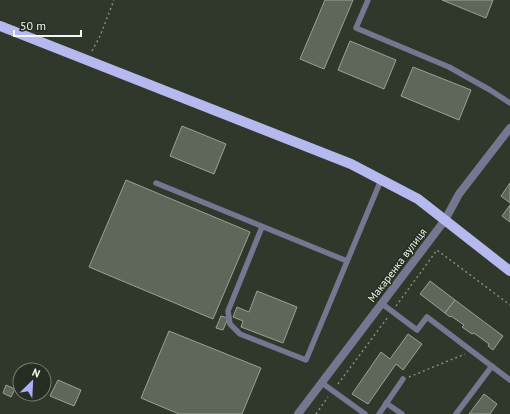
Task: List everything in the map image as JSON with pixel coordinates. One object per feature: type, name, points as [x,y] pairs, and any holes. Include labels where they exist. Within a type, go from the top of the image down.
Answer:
[{"type":"main road","points":[[0,26],[350,164],[418,199],[510,271]]},
{"type":"street","name":"Макаренка вулиця","points":[[298,414],[445,220],[459,194],[510,128]]},
{"type":"lane","points":[[368,0],[356,28],[449,67],[510,103]]},
{"type":"lane","points":[[262,226],[228,311],[230,324],[240,334],[306,360],[381,180]]},
{"type":"lane","points":[[156,182],[347,261]]},
{"type":"lane","points":[[381,303],[417,330],[427,317],[509,377]]},
{"type":"lane","points":[[456,414],[492,366]]},
{"type":"lane","points":[[379,414],[403,379]]},
{"type":"lane","points":[[322,383],[366,414]]},
{"type":"lane","points":[[386,403],[402,414]]},
{"type":"path","points":[[87,60],[100,36],[114,0]]},
{"type":"path","points":[[403,379],[472,351]]},
{"type":"building","points":[[325,0],[353,0],[324,69],[300,59]]},
{"type":"building","points":[[442,0],[493,0],[486,18]]},
{"type":"building","points":[[350,41],[396,60],[384,89],[338,70]]},
{"type":"building","points":[[413,67],[471,90],[459,120],[401,96]]},
{"type":"building","points":[[182,126],[226,144],[214,174],[170,156]]},
{"type":"building","points":[[126,180],[250,232],[213,319],[89,267]]},
{"type":"building","points":[[510,183],[510,203],[501,196]]},
{"type":"building","points":[[510,205],[510,222],[502,216]]},
{"type":"building","points":[[430,281],[455,300],[445,313],[420,294]]},
{"type":"building","points":[[257,291],[297,307],[283,343],[241,327],[243,321],[233,317],[237,307],[249,312]]},
{"type":"building","points":[[455,300],[503,336],[493,350],[488,346],[489,344],[474,333],[472,334],[462,327],[464,325],[445,313]]},
{"type":"building","points":[[221,316],[228,318],[223,330],[216,328]]},
{"type":"building","points":[[169,331],[261,368],[242,414],[179,414],[141,398]]},
{"type":"building","points":[[408,334],[422,344],[403,370],[396,364],[368,404],[352,394],[381,352],[390,359]]},
{"type":"building","points":[[58,380],[81,390],[74,406],[52,397],[52,392]]},
{"type":"building","points":[[6,385],[12,388],[11,397],[3,393]]},
{"type":"building","points":[[484,394],[497,404],[490,414],[469,414]]}]
